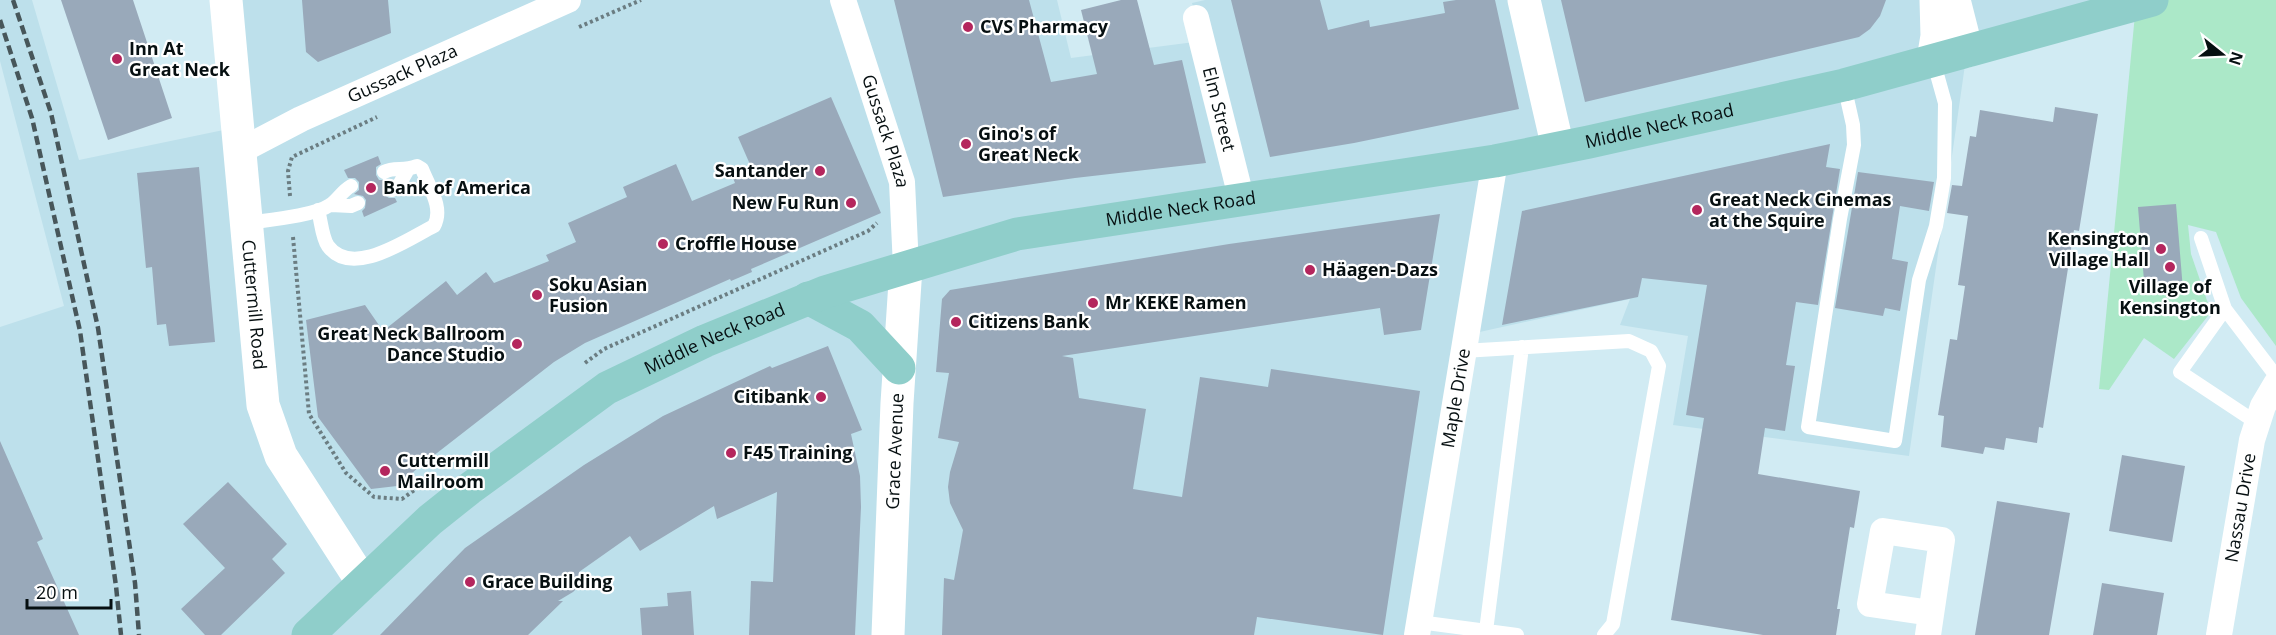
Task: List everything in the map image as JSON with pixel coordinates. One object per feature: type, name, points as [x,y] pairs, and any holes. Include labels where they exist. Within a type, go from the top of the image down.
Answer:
[{"type":"main road","name":"Middle Neck Road","points":[[308,635],[430,520],[607,388],[705,341],[808,298],[1017,234],[1495,161],[1844,85],[2152,0]]},
{"type":"main road","points":[[808,298],[860,326],[899,368]]},
{"type":"street","name":"Cuttermill Road","points":[[226,0],[263,405],[281,456],[363,583]]},
{"type":"street","name":"Gussack Plaza","points":[[240,151],[301,119],[568,0]]},
{"type":"street","name":"Gussack Plaza","points":[[843,0],[902,182],[906,267]]},
{"type":"street","points":[[1524,0],[1558,148]]},
{"type":"street","points":[[1933,60],[1937,36],[1936,0]]},
{"type":"street","points":[[1954,0],[1978,47]]},
{"type":"street","points":[[1977,0],[1978,47]]},
{"type":"street","name":"Elm Street","points":[[1196,18],[1242,201]]},
{"type":"street","name":"Maple Drive","points":[[1418,628],[1495,161]]},
{"type":"street","name":"Grace Avenue","points":[[888,635],[899,368],[906,267]]},
{"type":"street","name":"Nassau Drive","points":[[2219,635],[2252,440],[2263,406],[2276,384]]},
{"type":"lane","points":[[1844,85],[1853,125],[1854,145],[1840,219],[1808,427],[1895,441],[1919,280],[1936,226],[1944,178],[1945,103],[1933,60]]},
{"type":"lane","points":[[325,207],[327,246],[339,256],[356,260],[371,258],[434,226],[438,219],[438,210],[422,169],[417,166],[407,171],[399,185],[392,190]]},
{"type":"lane","points":[[384,172],[390,168],[407,171]]},
{"type":"lane","points":[[325,207],[351,186]]},
{"type":"lane","points":[[247,224],[325,207],[351,206],[358,203]]},
{"type":"lane","points":[[2201,238],[2225,309],[2276,376]]},
{"type":"lane","points":[[2225,309],[2180,372],[2257,423]]},
{"type":"lane","points":[[1463,351],[1629,341],[1651,351],[1659,366],[1613,624],[1604,635]]},
{"type":"lane","points":[[1486,631],[1522,347]]},
{"type":"lane","points":[[1418,628],[1486,631],[1517,635]]},
{"type":"path","points":[[386,113],[292,157],[288,171],[309,414],[346,473],[374,497],[402,499],[421,485]]},
{"type":"path","points":[[585,363],[604,349],[868,231],[885,217]]},
{"type":"shaded area","points":[[0,0],[32,0],[79,160],[238,127],[227,0],[1057,0],[1071,58],[1202,41],[1192,3],[1205,0],[2149,0],[1967,51],[1909,456],[1673,425],[1688,336],[1620,325],[1630,299],[1466,335],[1418,635],[0,635],[0,327],[64,306],[0,61]]},
{"type":"green space","points":[[2149,0],[2276,0],[2276,346],[2241,298],[2216,232],[2188,225],[2191,254],[2211,312],[2174,359],[2144,338],[2109,390],[2099,389],[2136,4]]},
{"type":"building","name":"Inn At Great Neck","points":[[61,0],[133,0],[172,118],[108,140]]},
{"type":"building","points":[[302,0],[388,0],[391,33],[318,62],[306,52]]},
{"type":"building","points":[[894,0],[1029,0],[1051,82],[1097,74],[1081,10],[1121,0],[1137,0],[1154,65],[1182,60],[1206,163],[1075,178],[943,197]]},
{"type":"building","points":[[1231,0],[1320,0],[1328,30],[1369,20],[1370,27],[1445,13],[1443,2],[1495,0],[1519,109],[1354,143],[1270,157]]},
{"type":"building","points":[[1561,0],[1886,0],[1880,16],[1870,29],[1859,37],[1585,102]]},
{"type":"building","points":[[831,97],[881,213],[751,269],[752,272],[731,281],[730,279],[585,343],[554,362],[397,486],[371,489],[318,417],[306,320],[365,305],[383,331],[446,281],[457,295],[486,272],[494,283],[549,261],[546,255],[576,242],[568,223],[627,197],[623,187],[676,164],[692,201],[735,183],[733,178],[752,169],[738,137]]},
{"type":"building","points":[[2055,107],[2098,114],[2079,231],[2074,230],[2043,428],[2039,427],[2037,443],[2006,438],[2004,450],[1985,447],[1983,454],[1941,447],[1944,416],[1938,415],[1950,339],[1957,340],[1965,286],[1958,285],[1968,216],[1947,213],[1952,185],[1962,186],[1970,136],[1976,137],[1980,110],[2053,122]]},
{"type":"building","points":[[1830,144],[1826,167],[1840,169],[1818,305],[1796,302],[1786,365],[1795,366],[1785,431],[1765,428],[1758,474],[1860,491],[1854,528],[1850,527],[1837,609],[1840,609],[1836,635],[1763,635],[1671,620],[1704,418],[1686,415],[1707,285],[1642,278],[1638,297],[1502,325],[1522,211]]},
{"type":"building","name":"Bank of America","points":[[378,156],[381,164],[376,167],[376,175],[379,180],[388,180],[384,187],[384,195],[395,198],[397,202],[364,217],[362,211],[366,200],[363,196],[354,194],[359,190],[359,182],[355,178],[348,178],[344,170]]},
{"type":"building","points":[[199,167],[215,342],[169,346],[166,324],[157,325],[152,267],[146,268],[137,173]]},
{"type":"building","points":[[1858,172],[1934,182],[1929,211],[1900,206],[1892,259],[1908,262],[1900,311],[1885,308],[1883,316],[1835,308]]},
{"type":"building","name":"Kensington Village Hall","points":[[2176,204],[2183,290],[2145,293],[2138,207]]},
{"type":"building","points":[[1440,214],[1421,330],[1384,335],[1380,308],[1062,356],[1073,358],[1079,398],[1146,409],[1133,489],[1182,497],[1200,377],[1268,387],[1271,369],[1420,391],[1383,635],[1257,617],[1254,635],[942,635],[944,578],[954,580],[963,530],[950,503],[948,487],[959,442],[938,438],[949,373],[936,372],[942,299],[950,290],[1229,244]]},
{"type":"building","points":[[828,346],[862,430],[851,434],[860,476],[861,507],[855,635],[749,635],[751,581],[773,582],[777,492],[717,519],[714,506],[640,551],[630,536],[579,572],[586,579],[573,592],[558,601],[563,601],[528,635],[380,635],[465,548],[584,465],[663,416],[770,366],[772,368]]},
{"type":"building","points":[[0,441],[43,539],[37,542],[79,635],[0,635]]},
{"type":"building","points":[[2122,455],[2185,466],[2172,542],[2109,531]]},
{"type":"building","points":[[228,482],[287,544],[272,559],[285,573],[221,635],[205,635],[181,609],[225,568],[183,524]]},
{"type":"building","points":[[1997,501],[2070,513],[2049,635],[1975,635]]},
{"type":"building","points":[[2102,583],[2164,593],[2157,635],[2093,635]]},
{"type":"building","points":[[691,591],[694,635],[642,635],[640,608],[668,606],[667,593]]},
{"type":"railway","points":[[13,0],[51,113],[98,328],[135,583],[139,635]]},
{"type":"railway","points":[[0,20],[32,118],[80,331],[121,635]]},
{"type":"place","name":"CVS Pharmacy","points":[[968,27]]},
{"type":"place","name":"Inn At Great Neck","points":[[117,59]]},
{"type":"place","name":"Gino's of Great Neck","points":[[966,144]]},
{"type":"place","name":"Santander","points":[[820,171]]},
{"type":"place","name":"Bank of America","points":[[371,188]]},
{"type":"place","name":"New Fu Run","points":[[851,203]]},
{"type":"place","name":"Great Neck Cinemas at the Squire","points":[[1697,210]]},
{"type":"place","name":"Croffle House","points":[[663,244]]},
{"type":"place","name":"Kensington Village Hall","points":[[2161,249]]},
{"type":"place","name":"Village of Kensington","points":[[2170,267]]},
{"type":"place","name":"Häagen-Dazs","points":[[1310,270]]},
{"type":"place","name":"Soku Asian Fusion","points":[[537,295]]},
{"type":"place","name":"Mr KEKE Ramen","points":[[1093,303]]},
{"type":"place","name":"Citizens Bank","points":[[956,322]]},
{"type":"place","name":"Great Neck Ballroom Dance Studio","points":[[517,344]]},
{"type":"place","name":"Citibank","points":[[821,397]]},
{"type":"place","name":"F45 Training","points":[[731,453]]},
{"type":"place","name":"Cuttermill Mailroom","points":[[385,471]]},
{"type":"place","name":"Grace Building","points":[[470,582]]}]
